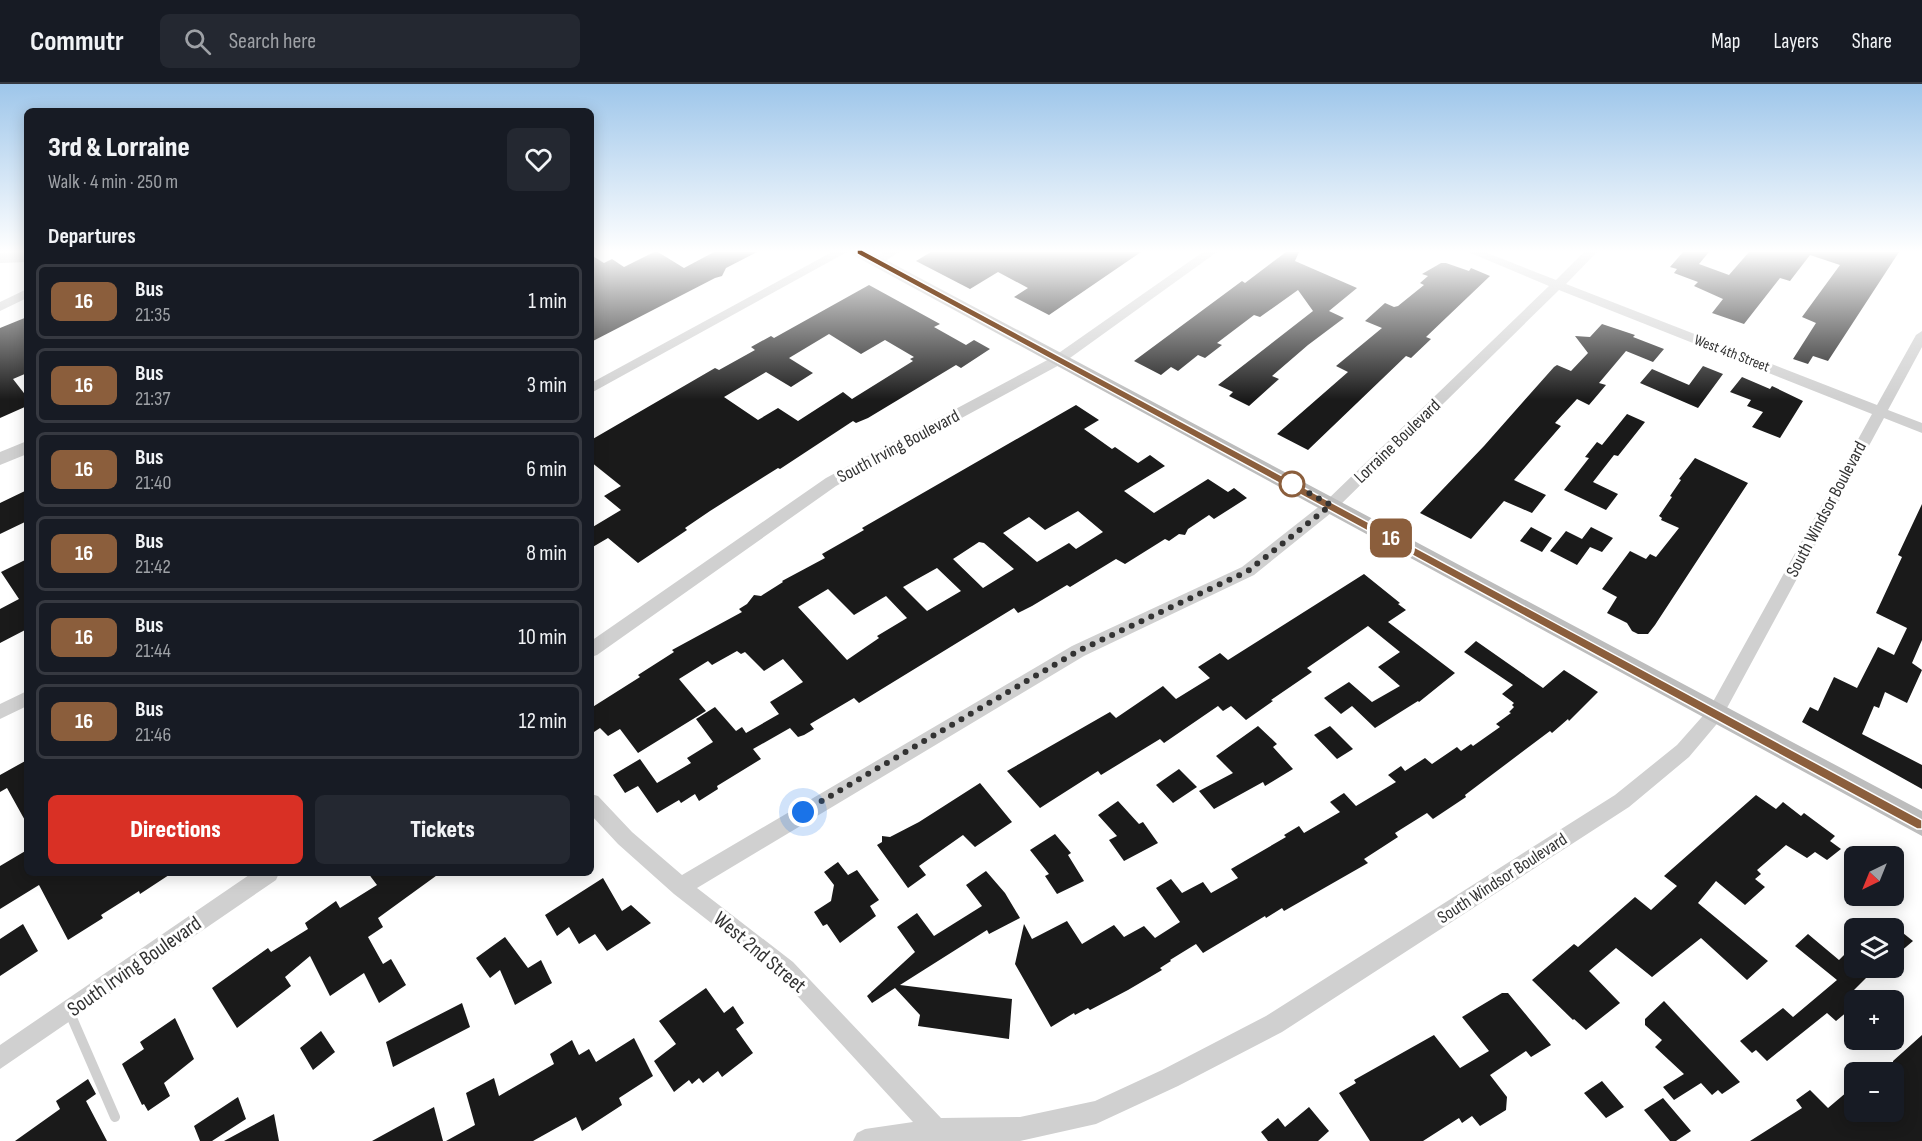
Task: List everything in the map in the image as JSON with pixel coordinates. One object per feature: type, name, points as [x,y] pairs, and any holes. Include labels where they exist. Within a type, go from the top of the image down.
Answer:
[{"type":"main road","points":[[951,301],[1922,824]]},
{"type":"street","points":[[594,387],[751,301]]},
{"type":"street","name":"South Irving Boulevard","points":[[594,648],[831,482],[1058,360],[1141,301]]},
{"type":"street","name":"Lorraine Boulevard","points":[[681,887],[721,861],[1068,657],[1248,571],[1331,505],[1541,301]]},
{"type":"street","name":"West 4th Street","points":[[1600,301],[1922,428]]},
{"type":"street","name":"South Windsor Boulevard","points":[[865,1141],[1020,1129],[1096,1112],[1170,1078],[1274,1024],[1622,801],[1683,751],[1715,714],[1922,335]]},
{"type":"street","points":[[0,459],[24,448]]},
{"type":"street","points":[[0,712],[24,700]]},
{"type":"street","name":"West 2nd Street","points":[[594,805],[625,838],[681,887],[786,969],[889,1077],[938,1135]]},
{"type":"street","name":"South Irving Boulevard","points":[[0,1058],[265,876]]},
{"type":"lane","points":[[69,1011],[115,1117]]},
{"type":"building","points":[[594,301],[670,301],[594,340]]},
{"type":"building","points":[[840,301],[899,301],[940,324],[934,327],[966,345],[974,340],[990,349],[961,368],[956,365],[868,418],[856,423],[853,421],[710,511],[685,528],[687,530],[638,563],[608,538],[594,546],[594,526],[621,510],[604,496],[621,486],[594,464],[594,438],[715,368],[719,370],[755,350],[751,347],[771,336],[774,338]],"holes":[[[829,334],[861,354],[885,340],[914,357],[910,359],[913,361],[852,399],[843,392],[798,421],[778,408],[758,420],[724,397],[766,372],[791,387],[813,373],[789,358]]]},
{"type":"building","points":[[1022,301],[1069,301],[1049,315]]},
{"type":"building","points":[[1215,301],[1282,301],[1260,317],[1254,315],[1217,343],[1222,345],[1205,358],[1198,355],[1178,371],[1171,367],[1161,375],[1134,361]]},
{"type":"building","points":[[1306,301],[1341,301],[1329,311],[1344,318],[1272,376],[1279,379],[1249,406],[1229,396],[1233,392],[1218,385],[1313,311]]},
{"type":"building","points":[[1404,301],[1463,301],[1426,337],[1431,339],[1411,358],[1406,356],[1308,450],[1277,434],[1348,372],[1336,366],[1382,328],[1365,321],[1385,303],[1394,307]]},
{"type":"building","points":[[1721,301],[1762,301],[1744,324],[1712,313]]},
{"type":"building","points":[[1813,301],[1867,301],[1828,361],[1813,356],[1808,364],[1793,359],[1816,323],[1802,317]]},
{"type":"building","points":[[24,318],[24,374],[13,379],[24,393],[24,407],[0,418],[0,328]]},
{"type":"building","points":[[1602,324],[1635,335],[1633,337],[1664,349],[1653,362],[1626,351],[1599,383],[1606,385],[1589,405],[1577,399],[1555,423],[1561,426],[1514,480],[1546,495],[1532,513],[1504,501],[1471,539],[1420,513],[1484,446],[1554,367],[1557,365],[1571,371],[1588,353],[1575,336],[1590,337]]},
{"type":"building","points":[[1703,366],[1723,374],[1698,408],[1640,383],[1652,369],[1689,385]]},
{"type":"building","points":[[1742,377],[1770,389],[1772,386],[1803,401],[1780,438],[1752,427],[1763,412],[1747,406],[1751,400],[1730,392]]},
{"type":"building","points":[[1076,405],[1099,420],[1084,429],[1112,449],[1115,447],[1138,463],[1150,455],[1165,466],[1124,491],[1154,513],[1208,479],[1228,492],[1234,488],[1247,498],[1214,519],[1209,515],[1188,529],[1185,535],[1179,534],[1169,541],[1165,539],[1125,564],[1116,559],[1070,587],[1067,585],[1018,613],[1014,608],[859,703],[854,698],[810,724],[814,729],[804,735],[798,737],[790,728],[753,749],[761,759],[717,786],[718,789],[699,801],[695,794],[657,813],[638,786],[625,793],[613,775],[640,759],[657,783],[691,763],[687,758],[713,742],[696,719],[715,707],[736,731],[742,727],[746,733],[779,714],[770,702],[803,682],[783,659],[764,671],[745,652],[741,654],[737,651],[712,665],[708,661],[679,679],[706,711],[638,753],[620,729],[608,736],[600,728],[594,732],[594,706],[640,677],[638,675],[674,652],[672,650],[742,612],[739,609],[747,604],[754,595],[761,596],[782,581],[825,558],[822,554],[864,530],[862,528]],"holes":[[[1078,511],[1103,532],[1076,549],[1069,543],[1037,562],[1003,533],[1029,517],[1045,530]],[[979,542],[984,543],[1014,569],[983,588],[953,559]],[[937,568],[961,591],[927,611],[903,587]],[[828,589],[854,615],[886,596],[907,618],[877,636],[879,638],[847,660],[798,607]]]},
{"type":"building","points":[[1627,414],[1645,422],[1618,456],[1614,455],[1593,482],[1618,494],[1606,510],[1564,490],[1589,458],[1585,457],[1597,442],[1602,445]]},
{"type":"building","points":[[1695,458],[1748,483],[1655,625],[1648,634],[1638,634],[1632,631],[1627,623],[1607,613],[1617,597],[1602,589],[1630,551],[1646,559],[1650,554],[1656,557],[1679,528],[1661,520],[1659,516],[1672,497],[1670,496],[1681,480],[1679,479]]},
{"type":"building","points":[[24,491],[24,522],[0,534],[0,503]]},
{"type":"building","points":[[1922,504],[1922,640],[1912,663],[1922,670],[1907,703],[1885,692],[1879,708],[1874,706],[1862,734],[1922,765],[1922,789],[1802,722],[1810,707],[1818,711],[1834,677],[1857,688],[1878,647],[1894,655],[1907,628],[1876,613],[1902,557],[1898,555]]},
{"type":"building","points":[[1531,527],[1552,538],[1542,552],[1520,541]]},
{"type":"building","points":[[1591,527],[1613,538],[1602,552],[1590,547],[1577,565],[1550,551],[1566,531],[1582,539]]},
{"type":"building","points":[[24,560],[24,631],[0,643],[0,609],[19,599],[1,572]]},
{"type":"building","points":[[1364,574],[1406,610],[1388,622],[1455,673],[1419,702],[1375,728],[1352,706],[1341,714],[1324,698],[1349,682],[1372,702],[1400,686],[1378,667],[1400,652],[1368,626],[1307,668],[1312,672],[1246,720],[1231,706],[1223,711],[1218,706],[1164,743],[1160,739],[1101,775],[1098,771],[1040,808],[1007,771],[1110,712],[1116,718],[1163,686],[1176,699],[1210,678],[1198,667],[1220,653],[1228,660]]},
{"type":"building","points":[[1476,641],[1543,688],[1564,670],[1598,692],[1569,721],[1568,719],[1552,733],[1550,731],[1465,795],[1466,797],[1433,819],[1427,813],[1395,833],[1398,837],[1364,859],[1368,863],[1284,911],[1282,908],[1266,918],[1265,916],[1203,953],[1196,944],[1170,960],[1160,968],[1162,970],[1128,990],[1090,1010],[1088,1008],[1075,1015],[1074,1013],[1051,1027],[1015,964],[1024,924],[1032,939],[1067,921],[1082,944],[1114,925],[1124,937],[1144,926],[1155,938],[1180,922],[1156,888],[1171,879],[1182,893],[1203,882],[1211,893],[1238,878],[1231,869],[1286,837],[1284,835],[1299,826],[1304,833],[1340,812],[1330,802],[1344,793],[1356,806],[1396,782],[1388,775],[1401,766],[1405,771],[1425,758],[1432,764],[1457,747],[1461,751],[1471,744],[1473,746],[1500,727],[1496,724],[1511,713],[1509,712],[1514,707],[1512,705],[1514,703],[1502,694],[1513,685],[1464,652]]},
{"type":"building","points":[[1258,726],[1277,744],[1273,747],[1293,769],[1265,786],[1263,782],[1214,809],[1199,791],[1233,773],[1216,756]]},
{"type":"building","points":[[1330,726],[1353,749],[1337,759],[1314,735]]},
{"type":"building","points":[[24,762],[24,819],[7,788],[0,792],[0,775]]},
{"type":"building","points":[[1179,769],[1197,787],[1173,803],[1156,785]]},
{"type":"building","points":[[980,783],[1012,822],[975,847],[963,835],[919,866],[926,875],[908,888],[877,845],[882,842],[882,836],[890,837],[919,822]]},
{"type":"building","points":[[1756,795],[1776,809],[1783,802],[1801,816],[1804,813],[1835,836],[1830,841],[1841,849],[1827,860],[1815,852],[1807,858],[1786,845],[1757,870],[1761,874],[1755,879],[1765,887],[1745,905],[1716,881],[1698,903],[1768,961],[1747,980],[1701,938],[1652,977],[1616,948],[1589,971],[1620,1003],[1586,1030],[1532,980],[1574,944],[1578,947],[1635,897],[1651,910],[1677,886],[1664,876]]},
{"type":"building","points":[[1118,801],[1139,824],[1143,822],[1158,843],[1124,861],[1109,840],[1117,836],[1098,815]]},
{"type":"building","points":[[1055,834],[1071,853],[1068,855],[1084,881],[1057,894],[1045,876],[1049,874],[1030,850]]},
{"type":"building","points":[[24,852],[24,876],[167,876],[101,915],[103,918],[68,940],[39,885],[0,909],[0,866]]},
{"type":"building","points":[[838,862],[848,875],[857,870],[879,900],[870,906],[876,916],[840,943],[827,924],[823,926],[814,912],[831,901],[834,885],[824,872]]},
{"type":"building","points":[[986,871],[1005,893],[1020,918],[989,934],[987,930],[900,985],[1012,999],[1009,1039],[918,1026],[920,1015],[895,988],[872,1003],[867,996],[915,952],[897,927],[917,913],[934,936],[982,906],[966,885]]},
{"type":"building","points":[[370,876],[436,876],[378,918],[383,927],[368,937],[383,964],[391,959],[406,985],[379,1003],[364,973],[330,996],[310,956],[285,977],[291,986],[237,1028],[212,988],[268,948],[271,952],[308,929],[305,923],[336,901],[340,908],[377,885]]},
{"type":"building","points":[[603,878],[622,911],[631,905],[651,923],[607,951],[595,934],[579,944],[569,927],[557,936],[545,915]]},
{"type":"building","points":[[23,924],[38,951],[0,976],[0,939]]},
{"type":"building","points":[[1808,934],[1839,960],[1844,955],[1844,978],[1866,978],[1854,990],[1844,990],[1844,1014],[1836,1021],[1827,1013],[1767,1061],[1756,1050],[1752,1053],[1740,1041],[1783,1008],[1793,1017],[1837,980],[1795,946]]},
{"type":"building","points":[[1904,934],[1913,941],[1904,949]]},
{"type":"building","points":[[505,937],[528,968],[541,960],[552,983],[515,1005],[500,970],[490,978],[476,958]]},
{"type":"building","points":[[706,988],[724,1013],[733,1006],[744,1023],[736,1029],[753,1053],[722,1077],[718,1071],[703,1083],[699,1078],[692,1084],[689,1080],[674,1092],[654,1061],[676,1044],[659,1021]]},
{"type":"building","points":[[1502,993],[1508,993],[1551,1045],[1531,1057],[1526,1051],[1490,1075],[1507,1097],[1506,1110],[1480,1126],[1472,1116],[1462,1123],[1459,1118],[1423,1141],[1370,1141],[1339,1093],[1356,1083],[1354,1080],[1434,1035],[1460,1068],[1489,1051],[1462,1017]]},
{"type":"building","points":[[1664,1001],[1740,1082],[1722,1094],[1718,1090],[1712,1095],[1701,1083],[1674,1100],[1663,1087],[1684,1074],[1655,1047],[1662,1040],[1645,1025],[1645,1019]]},
{"type":"building","points":[[462,1003],[470,1027],[393,1067],[386,1042]]},
{"type":"building","points":[[175,1018],[194,1059],[164,1083],[170,1096],[148,1111],[144,1104],[142,1105],[122,1064],[144,1049],[140,1042]]},
{"type":"building","points":[[321,1031],[335,1052],[313,1070],[300,1048]]},
{"type":"building","points":[[1922,1035],[1922,1141],[1750,1141],[1802,1108],[1796,1100],[1810,1090],[1828,1108],[1844,1094],[1844,1122],[1904,1122],[1904,1062],[1893,1061]]},
{"type":"building","points":[[634,1038],[653,1076],[619,1098],[622,1105],[582,1131],[576,1117],[533,1141],[446,1141],[475,1125],[466,1093],[494,1078],[499,1096],[554,1064],[550,1054],[572,1040],[579,1055],[589,1049],[596,1062]]},
{"type":"building","points":[[88,1079],[96,1094],[86,1101],[107,1141],[15,1141],[60,1109],[56,1101]]},
{"type":"building","points":[[1602,1081],[1624,1107],[1606,1118],[1584,1093]]},
{"type":"building","points":[[238,1097],[246,1119],[212,1141],[200,1141],[194,1126]]},
{"type":"building","points":[[1663,1098],[1691,1131],[1676,1141],[1670,1141],[1644,1110]]},
{"type":"building","points":[[434,1107],[443,1141],[372,1141]]},
{"type":"building","points":[[1309,1107],[1329,1131],[1318,1141],[1268,1141],[1261,1132],[1278,1118],[1285,1127]]},
{"type":"building","points":[[274,1114],[279,1141],[224,1141]]},
{"type":"bus line","name":"16","points":[[950,301],[1922,824]]},
{"type":"route","points":[[803,812],[1078,651],[1248,571],[1331,505],[1287,481],[1292,484]]}]
